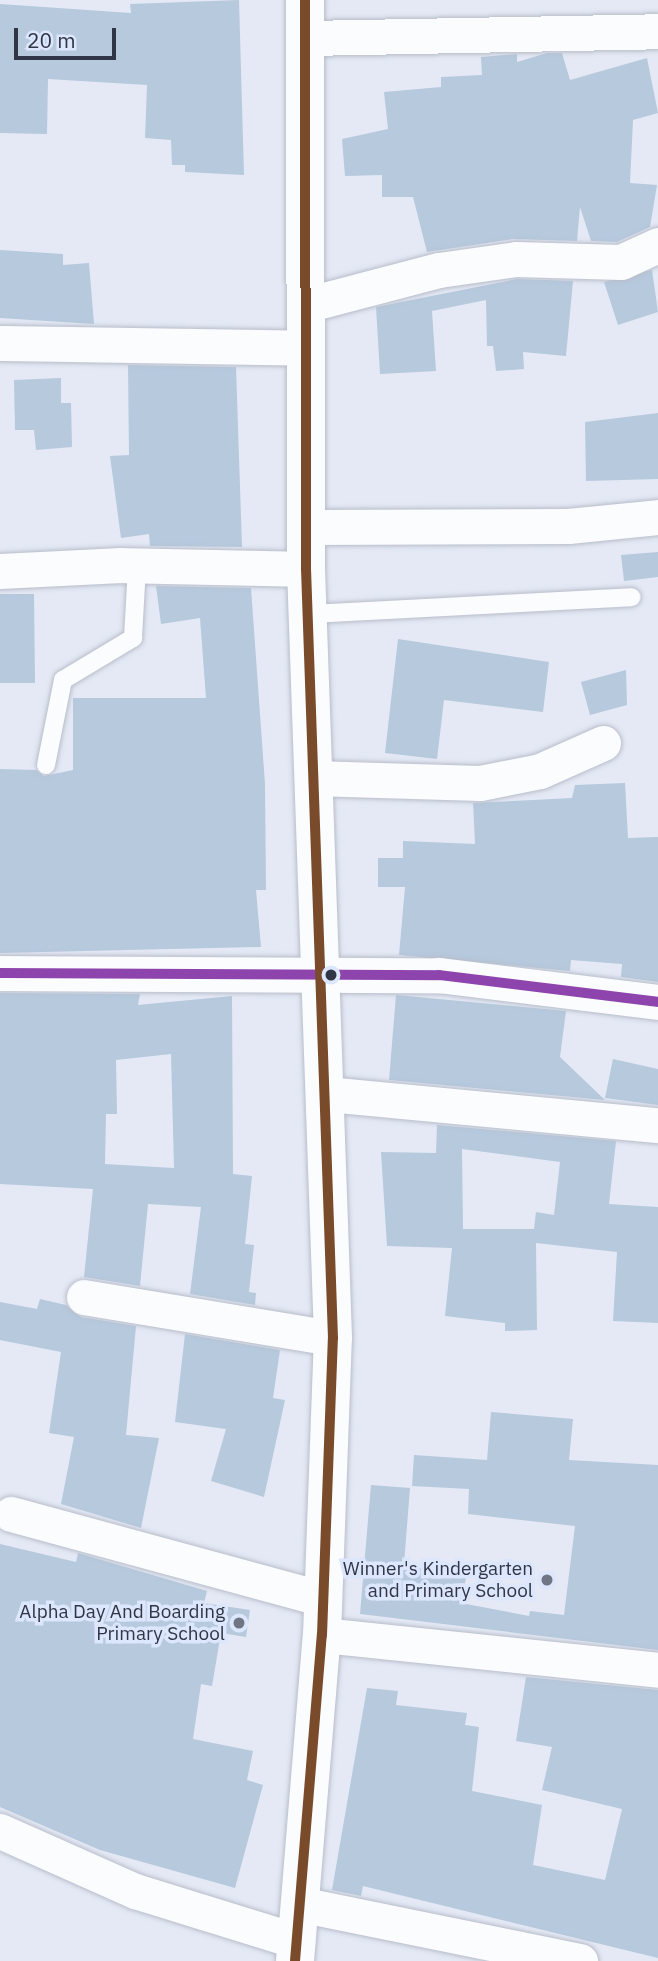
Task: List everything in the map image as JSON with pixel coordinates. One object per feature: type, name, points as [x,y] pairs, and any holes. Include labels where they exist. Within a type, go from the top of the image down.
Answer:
[{"type":"main road","points":[[297,1935],[323,1617],[333,1338],[324,970],[312,778],[310,614],[306,569],[309,304],[305,0]]},
{"type":"street","points":[[307,38],[658,31]]},
{"type":"street","points":[[309,304],[439,270],[516,259],[621,262],[658,245]]},
{"type":"street","points":[[0,343],[307,348]]},
{"type":"street","points":[[306,527],[568,526],[658,517]]},
{"type":"street","points":[[0,571],[137,566],[306,569]]},
{"type":"street","points":[[312,778],[480,783],[540,771],[603,743]]},
{"type":"street","points":[[0,973],[324,970],[527,983],[658,1002]]},
{"type":"street","points":[[327,1094],[658,1125]]},
{"type":"street","points":[[84,1297],[333,1338]]},
{"type":"street","points":[[11,1514],[323,1617],[658,1670]]},
{"type":"street","points":[[0,1831],[135,1891],[297,1935],[580,1961]]},
{"type":"lane","points":[[46,765],[63,680],[134,638],[137,566]]},
{"type":"lane","points":[[310,614],[632,597]]},
{"type":"building","points":[[239,0],[244,175],[185,172],[185,165],[172,165],[171,140],[145,138],[147,85],[48,79],[47,134],[0,133],[0,4],[131,13],[130,4]]},
{"type":"building","points":[[547,53],[562,53],[570,80],[647,58],[658,113],[633,120],[630,183],[657,185],[650,227],[617,242],[591,241],[580,207],[577,241],[513,239],[427,252],[413,197],[382,197],[382,175],[345,176],[342,139],[388,129],[384,92],[441,87],[441,77],[482,75],[481,57],[517,54],[517,62]]},
{"type":"building","points":[[0,250],[63,254],[63,265],[89,263],[94,324],[0,318]]},
{"type":"building","points":[[652,270],[658,312],[618,325],[604,282]]},
{"type":"building","points":[[517,279],[573,281],[566,356],[523,352],[524,369],[496,371],[493,346],[487,346],[486,300],[432,311],[436,371],[380,374],[376,307]]},
{"type":"building","points":[[128,365],[236,367],[242,547],[150,546],[149,534],[121,538],[110,456],[129,455]]},
{"type":"building","points":[[61,378],[61,403],[71,403],[72,447],[36,450],[34,430],[15,430],[14,380]]},
{"type":"building","points":[[658,413],[658,479],[586,481],[585,422]]},
{"type":"building","points":[[658,552],[658,577],[624,581],[621,555]]},
{"type":"building","points":[[156,586],[251,588],[265,784],[266,890],[256,890],[261,947],[0,953],[0,769],[36,770],[44,776],[73,770],[73,698],[206,698],[200,618],[161,624]]},
{"type":"building","points":[[0,594],[34,594],[35,683],[0,683]]},
{"type":"building","points":[[398,639],[549,662],[543,712],[444,700],[437,759],[385,753]]},
{"type":"building","points":[[626,670],[627,705],[590,715],[581,682]]},
{"type":"building","points":[[625,783],[628,838],[658,837],[658,982],[621,977],[622,964],[571,960],[570,971],[399,955],[405,887],[378,887],[378,858],[403,858],[403,841],[475,844],[473,803],[572,798],[575,785]]},
{"type":"building","points":[[0,993],[140,994],[138,1005],[232,996],[233,1174],[252,1176],[245,1244],[254,1245],[249,1292],[256,1293],[255,1305],[190,1294],[201,1207],[148,1204],[140,1286],[84,1277],[93,1189],[0,1184]],"holes":[[[171,1054],[174,1168],[105,1164],[106,1114],[117,1114],[116,1060]]]},
{"type":"building","points":[[396,995],[566,1011],[560,1057],[605,1100],[389,1080]]},
{"type":"building","points":[[613,1059],[658,1069],[658,1105],[605,1098]]},
{"type":"building","points":[[437,1125],[616,1141],[609,1204],[658,1207],[658,1323],[613,1321],[617,1252],[536,1243],[537,1330],[505,1331],[505,1323],[445,1316],[452,1248],[387,1246],[381,1152],[436,1153]],"holes":[[[462,1149],[560,1162],[554,1215],[536,1212],[534,1229],[463,1229]]]},
{"type":"building","points":[[40,1299],[66,1305],[81,1317],[136,1326],[126,1435],[159,1438],[141,1528],[61,1504],[74,1437],[49,1433],[61,1352],[0,1340],[0,1302],[37,1309]]},
{"type":"building","points":[[185,1334],[280,1350],[273,1398],[285,1400],[264,1497],[211,1481],[226,1429],[175,1422]]},
{"type":"building","points":[[491,1412],[573,1419],[569,1460],[658,1465],[658,1650],[360,1614],[371,1485],[410,1488],[404,1564],[466,1578],[461,1603],[529,1616],[530,1611],[564,1615],[575,1526],[468,1514],[469,1489],[412,1486],[414,1455],[487,1460]]},
{"type":"building","points":[[0,1544],[76,1562],[78,1553],[207,1591],[204,1603],[250,1610],[246,1637],[221,1633],[212,1686],[201,1684],[193,1739],[253,1751],[247,1780],[263,1785],[235,1888],[100,1850],[0,1807]]},
{"type":"building","points":[[526,1677],[658,1690],[658,1958],[363,1886],[361,1896],[332,1890],[367,1688],[398,1691],[396,1705],[467,1713],[465,1725],[479,1727],[472,1791],[542,1805],[533,1865],[605,1880],[622,1809],[542,1790],[552,1747],[516,1741]]},
{"type":"transit line","points":[[295,1961],[322,1635],[333,1338],[306,569],[305,0]]},
{"type":"transit line","points":[[0,973],[439,975],[658,1002]]},
{"type":"place","name":"Winner's Kindergarten and Primary School","points":[[547,1580]]},
{"type":"place","name":"Alpha Day And Boarding Primary School","points":[[239,1623]]}]
